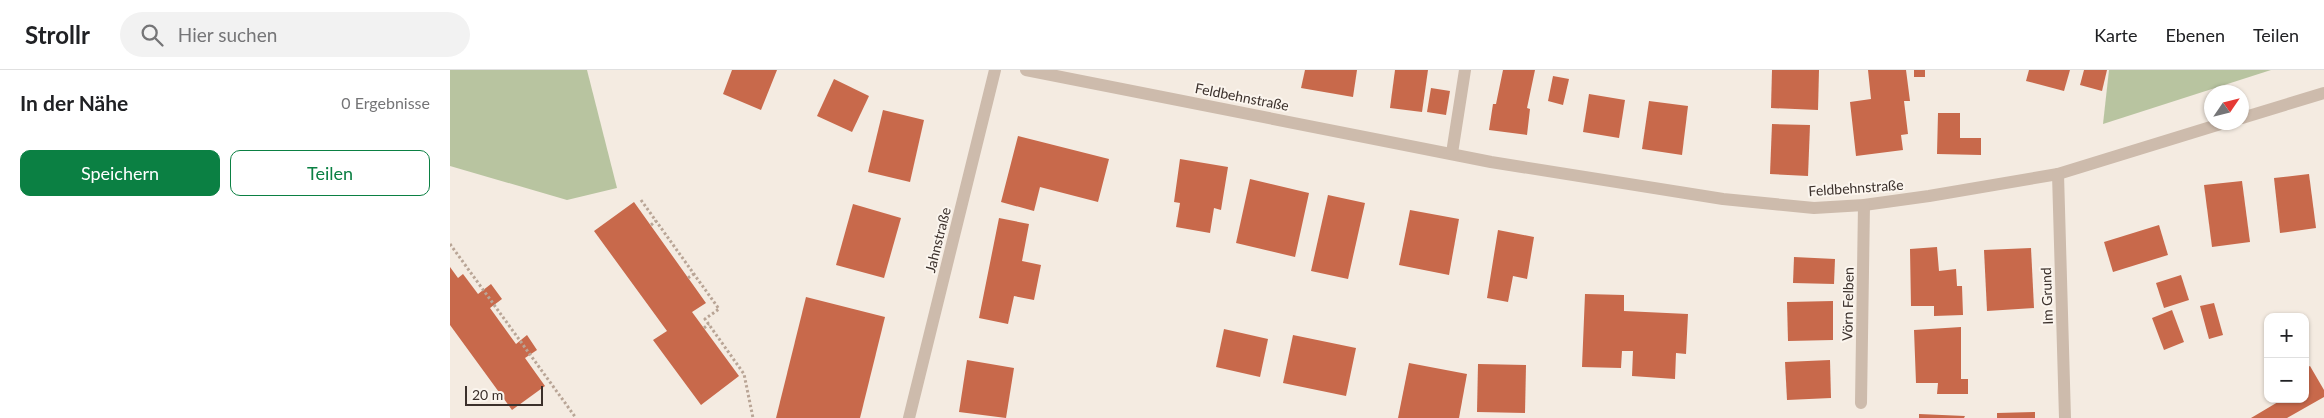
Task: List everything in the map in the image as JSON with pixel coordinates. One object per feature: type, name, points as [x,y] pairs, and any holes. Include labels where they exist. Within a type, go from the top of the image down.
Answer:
[{"type":"street","name":"Jahnstraße","points":[[909,418],[995,70]]},
{"type":"street","name":"Feldbehnstraße","points":[[1026,70],[1077,82],[1491,162],[1723,199],[1814,208],[1864,205],[2058,174],[2204,129]]},
{"type":"street","points":[[1452,153],[1465,70]]},
{"type":"street","points":[[2249,116],[2324,93]]},
{"type":"street","name":"Im Grund","points":[[2058,174],[2065,418]]},
{"type":"street","name":"Vörn Felben","points":[[1861,403],[1864,205]]},
{"type":"path","points":[[641,200],[719,309],[705,318],[744,374],[753,418]]},
{"type":"path","points":[[651,225],[656,222]]},
{"type":"path","points":[[450,244],[576,418]]},
{"type":"path","points":[[688,278],[694,274]]},
{"type":"path","points":[[704,328],[709,324]]},
{"type":"green space","points":[[450,70],[587,70],[617,188],[567,200],[450,166]]},
{"type":"green space","points":[[2109,70],[2271,70],[2224,85],[2204,85],[2204,92],[2103,124]]},
{"type":"building","points":[[732,70],[777,70],[761,110],[723,94]]},
{"type":"building","points":[[1305,70],[1357,70],[1353,97],[1301,88]]},
{"type":"building","points":[[1395,70],[1428,70],[1422,112],[1390,108]]},
{"type":"building","points":[[1503,70],[1535,70],[1527,108],[1530,109],[1527,135],[1489,130],[1493,104],[1496,104]]},
{"type":"building","points":[[1772,70],[1819,70],[1818,110],[1771,108]]},
{"type":"building","points":[[1868,70],[1906,70],[1910,101],[1904,101],[1908,134],[1901,135],[1903,150],[1856,156],[1850,102],[1871,99]]},
{"type":"building","points":[[1914,70],[1925,70],[1925,77],[1914,77]]},
{"type":"building","points":[[2029,70],[2070,70],[2064,91],[2026,81]]},
{"type":"building","points":[[2084,70],[2107,70],[2102,91],[2080,85]]},
{"type":"building","points":[[1553,76],[1569,79],[1563,105],[1548,101]]},
{"type":"building","points":[[834,79],[869,96],[852,132],[817,116]]},
{"type":"building","points":[[1431,88],[1450,91],[1446,115],[1427,112]]},
{"type":"building","points":[[1589,94],[1625,100],[1619,138],[1583,132]]},
{"type":"building","points":[[1649,101],[1688,106],[1682,155],[1642,149]]},
{"type":"building","points":[[883,110],[924,120],[910,182],[868,172]]},
{"type":"building","points":[[1938,113],[1960,113],[1960,138],[1981,138],[1981,155],[1937,154]]},
{"type":"building","points":[[1772,124],[1810,125],[1808,176],[1770,174]]},
{"type":"building","points":[[1018,136],[1109,159],[1098,202],[1040,187],[1034,211],[1001,202]]},
{"type":"building","points":[[1180,159],[1228,167],[1221,210],[1214,208],[1210,233],[1176,227],[1180,203],[1174,202]]},
{"type":"building","points":[[2309,174],[2316,228],[2280,233],[2274,178]]},
{"type":"building","points":[[1250,179],[1309,193],[1295,257],[1236,243]]},
{"type":"building","points":[[2242,181],[2250,242],[2212,247],[2204,185]]},
{"type":"building","points":[[1328,195],[1365,203],[1348,279],[1311,271]]},
{"type":"building","points":[[634,202],[706,303],[692,312],[739,376],[701,405],[653,340],[667,331],[594,231]]},
{"type":"building","points":[[853,204],[901,218],[884,278],[836,265]]},
{"type":"building","points":[[1410,210],[1459,219],[1449,275],[1399,265]]},
{"type":"building","points":[[999,218],[1029,224],[1022,261],[1041,265],[1034,300],[1014,296],[1008,324],[979,318]]},
{"type":"building","points":[[2159,225],[2168,255],[2113,272],[2104,242]]},
{"type":"building","points":[[1498,230],[1534,237],[1527,279],[1513,276],[1508,302],[1487,298]]},
{"type":"building","points":[[1937,247],[1939,271],[1956,269],[1957,286],[1962,286],[1963,315],[1934,316],[1934,306],[1911,306],[1910,249]]},
{"type":"building","points":[[2031,248],[2034,308],[1987,311],[1984,250]]},
{"type":"building","points":[[1794,257],[1835,259],[1834,284],[1793,283]]},
{"type":"building","points":[[450,267],[458,278],[463,274],[478,294],[491,284],[502,299],[490,308],[516,344],[527,335],[537,350],[525,358],[545,386],[512,410],[450,325]]},
{"type":"building","points":[[2181,275],[2189,300],[2164,308],[2156,283]]},
{"type":"building","points":[[1585,294],[1624,295],[1624,311],[1688,314],[1686,354],[1676,353],[1675,379],[1632,376],[1633,351],[1622,351],[1621,368],[1582,367]]},
{"type":"building","points":[[806,297],[885,317],[860,418],[776,418]]},
{"type":"building","points":[[1833,301],[1833,340],[1788,341],[1787,302]]},
{"type":"building","points":[[2214,303],[2223,335],[2209,339],[2200,306]]},
{"type":"building","points":[[2172,310],[2184,342],[2164,350],[2152,318]]},
{"type":"building","points":[[1961,327],[1961,379],[1968,379],[1968,394],[1937,394],[1938,383],[1916,383],[1914,330]]},
{"type":"building","points":[[1224,329],[1268,339],[1260,377],[1216,367]]},
{"type":"building","points":[[1293,335],[1356,348],[1346,396],[1283,383]]},
{"type":"building","points":[[967,360],[1014,368],[1006,418],[959,412]]},
{"type":"building","points":[[1830,360],[1831,398],[1787,400],[1785,362]]},
{"type":"building","points":[[1409,363],[1467,374],[1459,418],[1398,418]]},
{"type":"building","points":[[1478,364],[1526,365],[1525,413],[1477,412]]},
{"type":"building","points":[[2309,366],[2324,390],[2324,397],[2287,418],[2251,418],[2276,403],[2309,403]]},
{"type":"building","points":[[2035,412],[2035,418],[1997,418],[1997,413]]},
{"type":"building","points":[[1919,414],[1965,416],[1964,418],[1919,418]]}]
